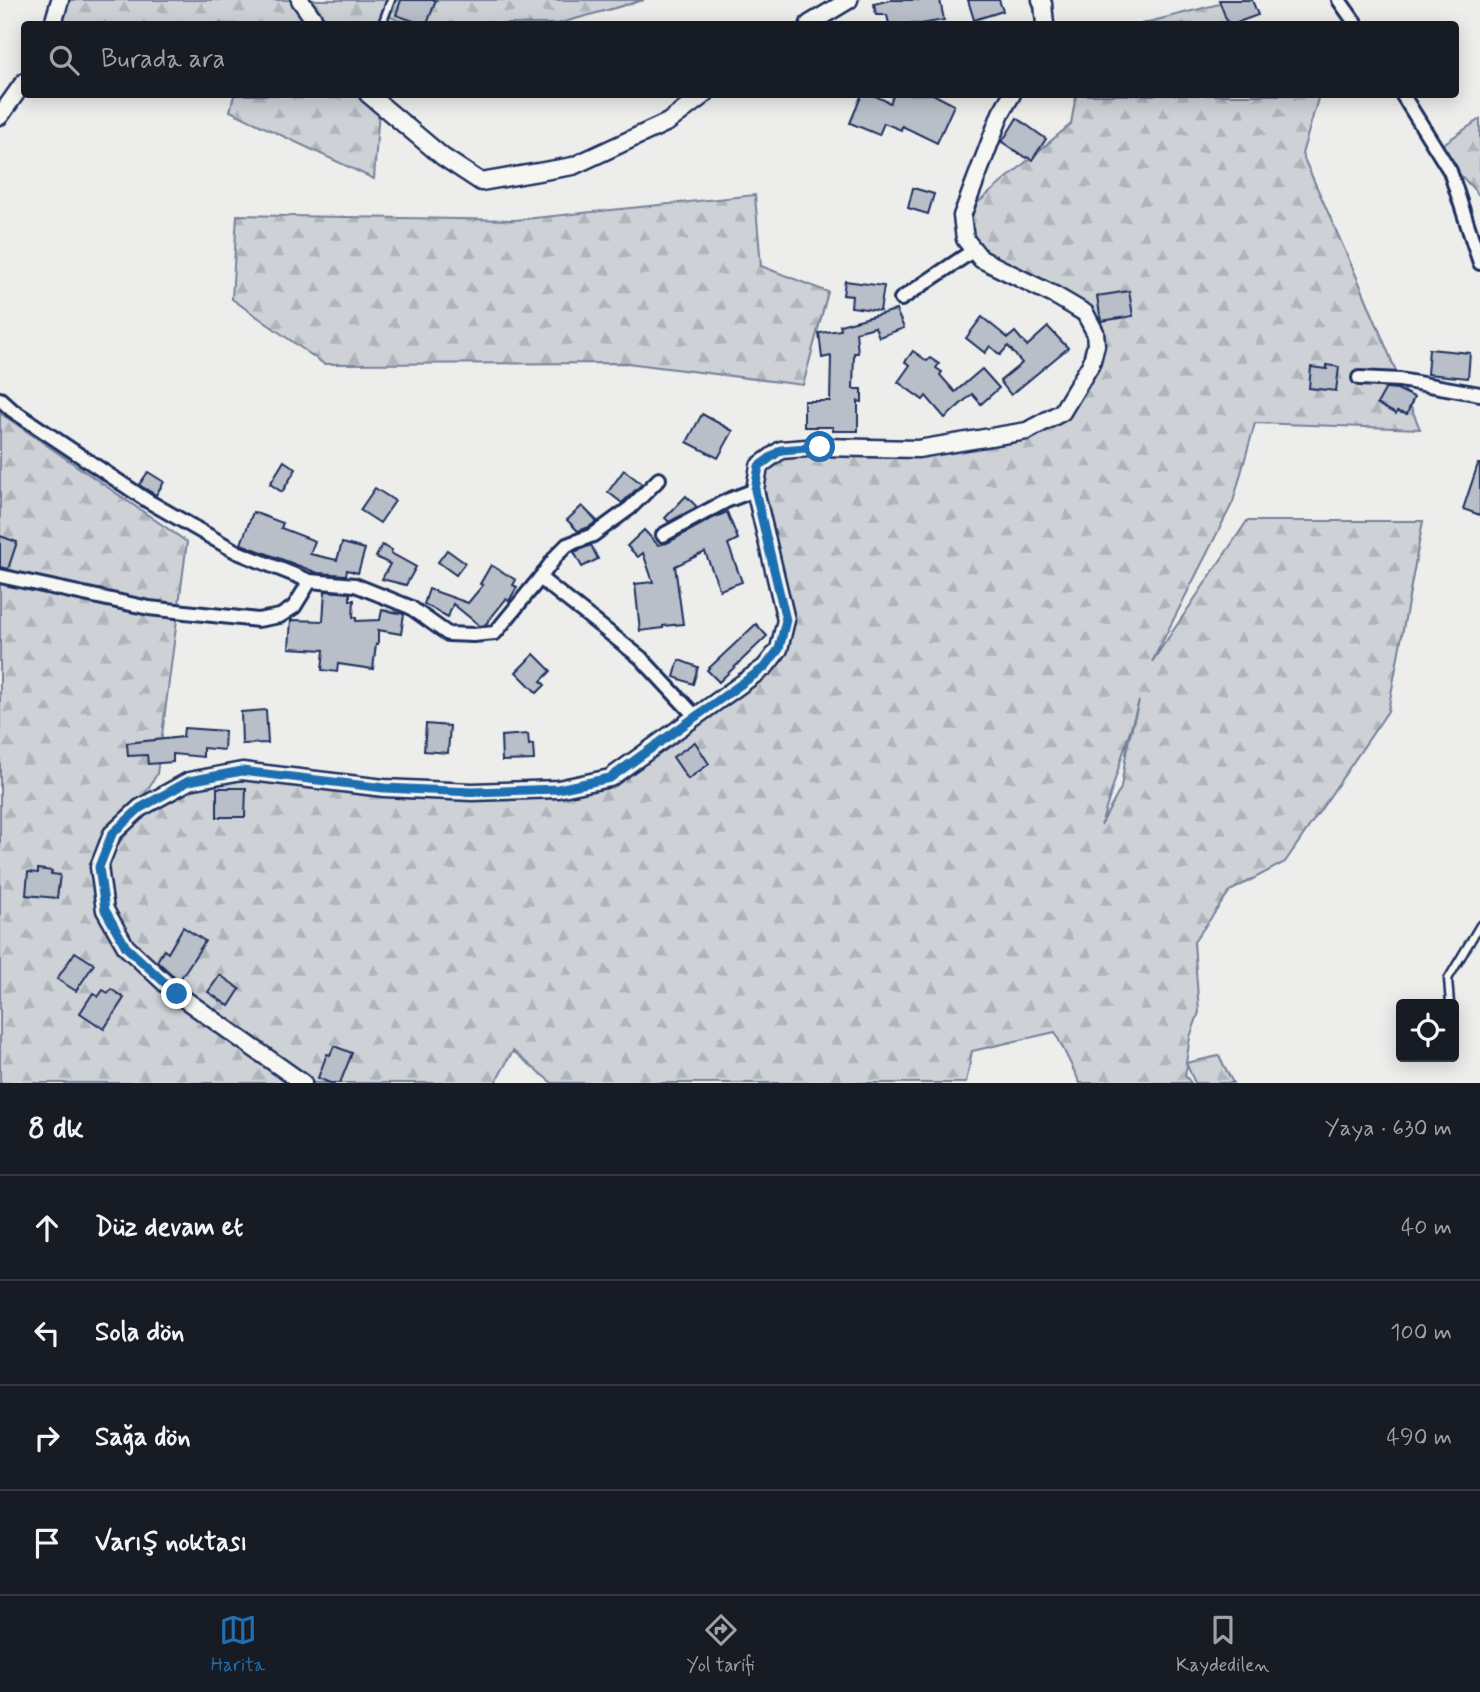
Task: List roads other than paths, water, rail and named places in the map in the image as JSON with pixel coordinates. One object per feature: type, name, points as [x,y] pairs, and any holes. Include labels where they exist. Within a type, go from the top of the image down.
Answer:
[{"type":"street","points":[[54,21],[60,0]]},
{"type":"street","points":[[300,0],[315,21]]},
{"type":"street","points":[[814,21],[849,0]]},
{"type":"street","points":[[1041,0],[1044,4],[1045,21]]},
{"type":"street","points":[[1339,0],[1354,21]]},
{"type":"street","points":[[0,116],[21,86]]},
{"type":"street","points":[[373,98],[443,157],[481,182],[573,166],[668,122],[700,98]]},
{"type":"street","points":[[303,1083],[177,994],[126,947],[105,910],[99,867],[112,834],[140,808],[189,781],[242,771],[384,788],[472,792],[558,789],[610,778],[765,667],[779,649],[786,620],[755,490],[759,466],[781,450],[820,447],[918,449],[1027,431],[1062,412],[1091,364],[1096,345],[1095,332],[1085,313],[981,259],[965,239],[962,216],[1001,113],[1010,98]]},
{"type":"street","points":[[1404,98],[1450,171],[1480,263]]},
{"type":"street","points":[[901,299],[974,250]]},
{"type":"street","points":[[1359,377],[1400,380],[1480,394]]},
{"type":"street","points":[[0,399],[12,410],[148,501],[237,552],[310,580],[355,585],[410,607],[448,634],[495,633],[567,545],[593,535],[630,508],[659,479]]},
{"type":"street","points":[[663,535],[726,501],[755,490]]},
{"type":"street","points":[[0,576],[149,608],[258,620],[280,616],[294,607],[310,580]]},
{"type":"street","points":[[540,578],[641,658],[696,717]]},
{"type":"lane","points":[[383,21],[391,0]]},
{"type":"lane","points":[[1450,999],[1448,979],[1480,925]]}]
